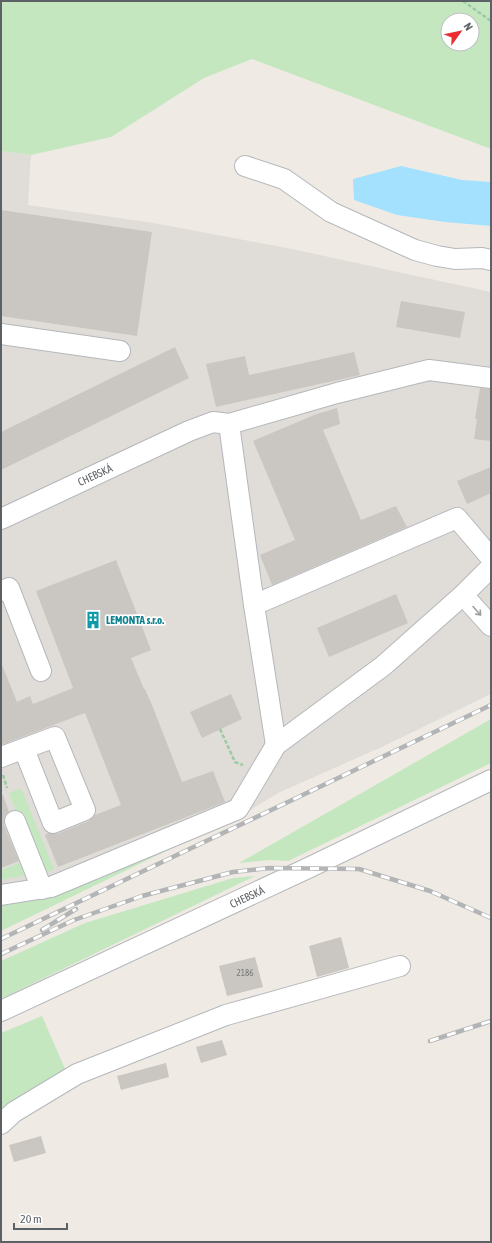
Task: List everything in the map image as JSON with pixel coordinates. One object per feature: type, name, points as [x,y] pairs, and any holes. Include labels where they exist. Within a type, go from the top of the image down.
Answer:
[{"type":"street","points":[[245,166],[284,179],[331,212],[415,250],[437,256],[482,258],[491,260]]},
{"type":"street","points":[[1,334],[120,351]]},
{"type":"street","name":"CHEBSKÁ","points":[[1,519],[189,431],[213,422],[229,424],[337,393],[429,370],[491,378]]},
{"type":"street","points":[[229,424],[254,605],[276,745]]},
{"type":"street","points":[[254,605],[457,518],[491,558]]},
{"type":"street","points":[[1,895],[51,887],[238,809],[276,745],[383,666],[491,567]]},
{"type":"street","points":[[1,591],[9,588],[41,671]]},
{"type":"street","points":[[462,595],[491,626]]},
{"type":"street","points":[[1,757],[24,749]]},
{"type":"street","name":"CHEBSKÁ","points":[[1,1011],[306,869],[491,780]]},
{"type":"street","points":[[15,821],[42,888]]},
{"type":"street","points":[[1,1124],[14,1112],[77,1074],[226,1015],[400,966]]},
{"type":"path","points":[[463,1],[491,21]]},
{"type":"path","points":[[220,729],[235,762],[261,771]]},
{"type":"path","points":[[1,771],[8,788]]},
{"type":"shaded area","points":[[1,151],[31,155],[28,205],[154,223],[292,249],[491,292],[491,694],[384,746],[278,793],[246,813],[1,903]]},
{"type":"green space","points":[[1,1],[491,1],[491,149],[252,59],[204,78],[111,137],[31,155],[1,151]]},
{"type":"green space","points":[[491,719],[491,763],[288,861],[269,860],[239,863]]},
{"type":"green space","points":[[21,788],[54,869],[46,873],[40,873],[9,793]]},
{"type":"green space","points":[[226,822],[1,931],[1,903]]},
{"type":"green space","points":[[22,862],[27,875],[1,880],[1,870]]},
{"type":"green space","points":[[255,876],[1,998],[1,961],[85,923],[233,878]]},
{"type":"green space","points":[[42,1016],[65,1069],[10,1106],[1,1115],[1,1033]]},
{"type":"water","points":[[401,166],[462,180],[491,182],[491,226],[445,222],[397,215],[354,200],[353,179]]},
{"type":"building","points":[[1,210],[152,232],[137,336],[1,316]]},
{"type":"building","points":[[401,301],[465,312],[460,338],[396,327]]},
{"type":"building","points":[[175,347],[189,378],[1,470],[1,432]]},
{"type":"building","points":[[354,352],[360,375],[216,407],[206,364],[245,356],[249,375]]},
{"type":"building","points":[[480,388],[491,389],[491,441],[474,439],[477,419],[475,419]]},
{"type":"building","points":[[337,408],[340,424],[323,430],[361,520],[396,506],[407,527],[272,585],[260,555],[295,540],[253,441],[314,415]]},
{"type":"building","points":[[491,467],[491,493],[467,504],[457,481]]},
{"type":"building","points":[[116,560],[151,650],[131,658],[152,705],[182,782],[213,771],[225,802],[58,867],[45,835],[49,833],[57,834],[89,821],[95,815],[121,805],[85,713],[1,745],[1,665],[17,702],[30,696],[33,704],[73,688],[36,591]]},
{"type":"building","points":[[396,594],[408,623],[329,657],[317,628]]},
{"type":"building","points":[[231,694],[242,719],[202,738],[190,712]]},
{"type":"building","points":[[1,795],[3,795],[9,812],[6,814],[4,819],[4,825],[19,861],[1,868]]},
{"type":"building","points":[[341,937],[349,968],[317,977],[309,946]]},
{"type":"building","points":[[255,957],[263,987],[227,996],[219,966]]},
{"type":"building","points":[[222,1040],[227,1055],[201,1063],[196,1047]]},
{"type":"building","points":[[166,1063],[169,1077],[121,1090],[117,1076]]},
{"type":"building","points":[[41,1136],[46,1153],[14,1162],[9,1145]]},
{"type":"railway","points":[[1,939],[491,705]]},
{"type":"railway","points":[[1,954],[74,920],[142,896],[233,872],[269,868],[359,869],[430,891],[491,918]]},
{"type":"railway","points":[[42,930],[76,909]]},
{"type":"railway","points":[[430,1041],[491,1021]]},
{"type":"place","name":"LEMONTA s.r.o.","points":[[93,620]]}]
